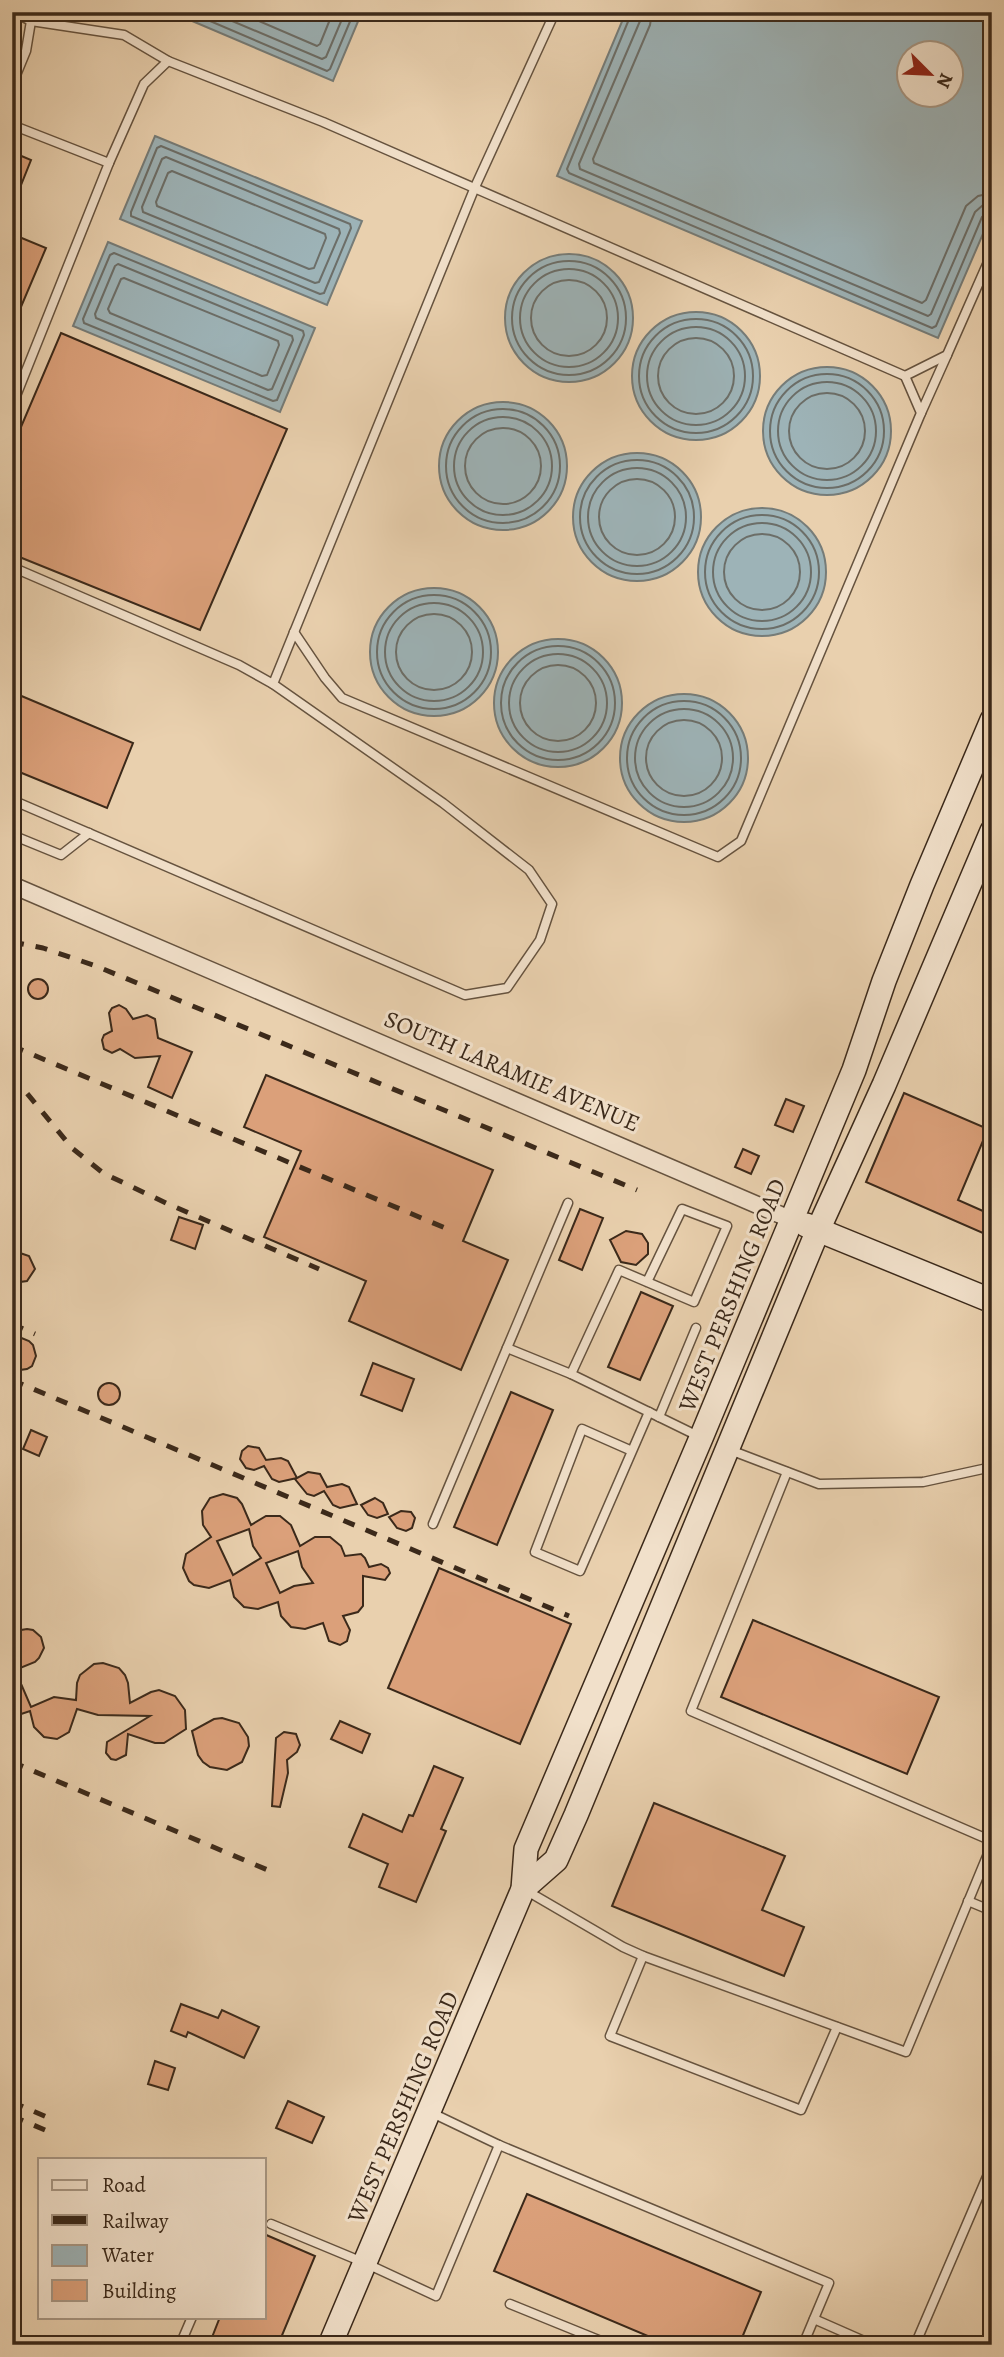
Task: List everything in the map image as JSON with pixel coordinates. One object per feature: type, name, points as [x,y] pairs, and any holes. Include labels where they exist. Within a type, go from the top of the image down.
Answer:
[{"type":"main road","name":"WEST PERSHING ROAD","points":[[330,2345],[523,1889],[526,1849],[854,1070],[884,981],[917,897],[992,720]]},
{"type":"main road","name":"WEST PERSHING ROAD","points":[[523,1889],[556,1860],[729,1450],[818,1230],[884,1086],[992,831]]},
{"type":"main road","name":"SOUTH LARAMIE AVENUE","points":[[790,1219],[992,1301]]},
{"type":"main road","points":[[701,1438],[729,1450]]},
{"type":"street","name":"SOUTH LARAMIE AVENUE","points":[[12,885],[790,1219]]},
{"type":"lane","points":[[13,12],[31,21],[124,35],[168,61],[323,122],[905,376],[921,413]]},
{"type":"lane","points":[[273,684],[475,187],[555,12]]},
{"type":"lane","points":[[12,85],[26,51],[31,21]]},
{"type":"lane","points":[[12,405],[109,163],[144,84],[168,61]]},
{"type":"lane","points":[[12,125],[109,163]]},
{"type":"lane","points":[[294,632],[342,698],[718,857],[741,841],[921,413],[992,253]]},
{"type":"lane","points":[[905,376],[947,355]]},
{"type":"lane","points":[[12,567],[239,666],[273,684],[443,803],[529,870],[552,904],[540,940],[507,988],[465,995],[12,800]]},
{"type":"lane","points":[[12,835],[61,855],[89,833]]},
{"type":"lane","points":[[433,1524],[568,1203]]},
{"type":"lane","points":[[571,1374],[619,1270],[647,1282],[694,1302],[727,1226],[682,1209],[647,1282]]},
{"type":"lane","points":[[659,1417],[696,1328]]},
{"type":"lane","points":[[507,1348],[571,1374],[701,1438]]},
{"type":"lane","points":[[632,1451],[582,1429],[535,1552],[580,1571],[649,1412]]},
{"type":"lane","points":[[729,1450],[819,1484],[923,1482],[992,1467]]},
{"type":"lane","points":[[523,1889],[643,1956],[906,2052],[992,1843],[691,1711],[787,1472]]},
{"type":"lane","points":[[968,1901],[992,1911]]},
{"type":"lane","points":[[643,1956],[610,2036],[801,2110],[837,2027]]},
{"type":"lane","points":[[429,2112],[499,2146],[829,2283],[803,2345]]},
{"type":"lane","points":[[271,2224],[436,2296],[499,2146]]},
{"type":"lane","points":[[915,2345],[992,2165]]},
{"type":"lane","points":[[510,2304],[611,2345]]},
{"type":"lane","points":[[180,2345],[192,2318]]},
{"type":"lane","points":[[814,2319],[873,2345]]},
{"type":"water","points":[[171,12],[362,12],[333,81]]},
{"type":"water","points":[[626,12],[992,12],[992,213],[938,338],[557,176]]},
{"type":"water","points":[[155,136],[362,221],[327,305],[120,219]]},
{"type":"water","points":[[108,242],[315,328],[280,412],[73,326]]},
{"type":"water","points":[[569,254],[594,259],[615,272],[628,293],[633,318],[628,343],[615,364],[594,377],[569,382],[544,377],[523,364],[510,343],[505,318],[510,293],[523,272],[544,259]]},
{"type":"water","points":[[696,312],[721,317],[742,330],[755,351],[760,376],[755,401],[742,422],[721,435],[696,440],[671,435],[650,422],[637,401],[632,376],[637,351],[650,330],[671,317]]},
{"type":"water","points":[[827,367],[852,372],[873,385],[886,406],[891,431],[886,456],[873,477],[852,490],[827,495],[802,490],[781,477],[768,456],[763,431],[768,406],[781,385],[802,372]]},
{"type":"water","points":[[503,402],[528,407],[549,420],[562,441],[567,466],[562,491],[549,512],[528,525],[503,530],[478,525],[457,512],[444,491],[439,466],[444,441],[457,420],[478,407]]},
{"type":"water","points":[[637,453],[662,458],[683,471],[696,492],[701,517],[696,542],[683,563],[662,576],[637,581],[612,576],[591,563],[578,542],[573,517],[578,492],[591,471],[612,458]]},
{"type":"water","points":[[762,508],[787,513],[808,526],[821,547],[826,572],[821,597],[808,618],[787,631],[762,636],[737,631],[716,618],[703,597],[698,572],[703,547],[716,526],[737,513]]},
{"type":"water","points":[[434,588],[459,593],[480,606],[493,627],[498,652],[493,677],[480,698],[459,711],[434,716],[409,711],[388,698],[375,677],[370,652],[375,627],[388,606],[409,593]]},
{"type":"water","points":[[558,639],[583,644],[604,657],[617,678],[622,703],[617,728],[604,749],[583,762],[558,767],[533,762],[512,749],[499,728],[494,703],[499,678],[512,657],[533,644]]},
{"type":"water","points":[[684,694],[709,699],[730,712],[743,733],[748,758],[743,783],[730,804],[709,817],[684,822],[659,817],[638,804],[625,783],[620,758],[625,733],[638,712],[659,699]]},
{"type":"building","points":[[12,152],[31,160],[13,205],[12,205]]},
{"type":"building","points":[[12,234],[46,248],[12,328]]},
{"type":"building","points":[[61,333],[287,429],[200,630],[12,554],[12,448]]},
{"type":"building","points":[[12,692],[133,743],[107,808],[12,769]]},
{"type":"building","points":[[38,979],[45,982],[48,989],[45,996],[38,999],[31,996],[28,989],[31,982]]},
{"type":"building","points":[[119,1005],[126,1009],[133,1019],[147,1015],[155,1019],[158,1038],[192,1052],[172,1098],[148,1087],[160,1056],[135,1058],[120,1049],[112,1053],[104,1049],[104,1035],[112,1031],[109,1013]]},
{"type":"building","points":[[266,1075],[493,1170],[463,1241],[508,1260],[461,1370],[349,1321],[366,1281],[264,1237],[301,1151],[244,1127]]},
{"type":"building","points":[[904,1093],[988,1129],[958,1200],[992,1215],[992,1237],[866,1182]]},
{"type":"building","points":[[786,1099],[804,1106],[793,1132],[775,1125]]},
{"type":"building","points":[[743,1149],[759,1156],[751,1174],[735,1167]]},
{"type":"building","points":[[580,1209],[603,1218],[582,1270],[559,1260]]},
{"type":"building","points":[[179,1217],[203,1225],[195,1249],[171,1240]]},
{"type":"building","points":[[626,1231],[642,1234],[648,1243],[648,1254],[636,1265],[621,1262],[610,1240]]},
{"type":"building","points":[[20,1253],[29,1256],[35,1269],[27,1281],[12,1283],[12,1255]]},
{"type":"building","points":[[641,1292],[673,1306],[640,1380],[608,1367]]},
{"type":"building","points":[[19,1337],[33,1345],[36,1356],[32,1366],[12,1371],[12,1339]]},
{"type":"building","points":[[373,1363],[414,1379],[402,1411],[361,1395]]},
{"type":"building","points":[[109,1383],[117,1386],[120,1394],[117,1402],[109,1405],[101,1402],[98,1394],[101,1386]]},
{"type":"building","points":[[511,1392],[553,1410],[497,1545],[454,1527]]},
{"type":"building","points":[[31,1430],[47,1437],[39,1456],[23,1449]]},
{"type":"building","points":[[248,1446],[259,1448],[266,1460],[281,1458],[288,1461],[297,1478],[279,1482],[272,1479],[264,1466],[254,1470],[246,1468],[240,1459],[242,1451]]},
{"type":"building","points":[[308,1472],[320,1474],[327,1487],[342,1484],[349,1487],[357,1504],[340,1508],[333,1505],[324,1491],[314,1496],[307,1494],[295,1479]]},
{"type":"building","points":[[223,1494],[237,1498],[251,1525],[266,1516],[280,1516],[291,1525],[300,1546],[315,1537],[330,1537],[341,1546],[345,1556],[361,1554],[369,1567],[381,1564],[388,1568],[390,1573],[385,1580],[363,1576],[363,1606],[358,1612],[343,1616],[350,1630],[347,1641],[340,1645],[329,1641],[323,1623],[305,1629],[291,1627],[281,1616],[278,1602],[258,1609],[244,1607],[234,1597],[230,1580],[209,1588],[194,1585],[189,1581],[183,1568],[186,1554],[211,1537],[203,1525],[202,1511],[210,1498]],"holes":[[[249,1529],[253,1546],[261,1558],[233,1575],[217,1541]],[[298,1551],[302,1567],[313,1583],[294,1586],[280,1593],[266,1563]]]},
{"type":"building","points":[[375,1498],[383,1503],[388,1514],[377,1518],[368,1515],[361,1505]]},
{"type":"building","points":[[401,1511],[411,1512],[415,1518],[412,1528],[406,1531],[397,1528],[389,1517]]},
{"type":"building","points":[[439,1568],[571,1624],[520,1744],[388,1688]]},
{"type":"building","points":[[753,1620],[939,1697],[907,1774],[721,1697]]},
{"type":"building","points":[[27,1629],[33,1630],[41,1637],[44,1648],[35,1662],[15,1670],[31,1707],[54,1697],[76,1700],[80,1675],[94,1664],[103,1663],[119,1668],[125,1675],[130,1703],[159,1690],[175,1696],[185,1710],[186,1729],[164,1743],[155,1743],[128,1734],[126,1755],[116,1760],[106,1753],[107,1742],[150,1716],[98,1715],[77,1709],[69,1732],[57,1739],[44,1737],[34,1727],[30,1711],[12,1717],[12,1637]]},
{"type":"building","points":[[222,1718],[239,1723],[248,1737],[249,1746],[242,1762],[227,1770],[210,1767],[203,1762],[198,1755],[192,1731],[214,1719]]},
{"type":"building","points":[[340,1721],[370,1734],[362,1753],[331,1739]]},
{"type":"building","points":[[284,1732],[296,1734],[300,1745],[297,1752],[287,1760],[288,1773],[280,1807],[272,1806],[276,1738]]},
{"type":"building","points":[[434,1766],[463,1778],[441,1829],[446,1831],[416,1902],[379,1887],[388,1864],[349,1847],[363,1814],[402,1832],[409,1815],[413,1816]]},
{"type":"building","points":[[654,1803],[785,1856],[762,1910],[804,1927],[784,1976],[612,1906]]},
{"type":"building","points":[[181,2004],[218,2018],[222,2010],[259,2027],[244,2058],[188,2032],[186,2037],[171,2031]]},
{"type":"building","points":[[155,2061],[175,2068],[168,2090],[148,2084]]},
{"type":"building","points":[[288,2101],[324,2117],[312,2143],[276,2128]]},
{"type":"building","points":[[527,2194],[761,2292],[739,2345],[669,2345],[494,2271]]},
{"type":"building","points":[[266,2235],[315,2256],[278,2345],[209,2345],[220,2318],[266,2318]]},
{"type":"railway","points":[[12,942],[43,948],[96,966],[637,1190]]},
{"type":"railway","points":[[12,1046],[450,1230]]},
{"type":"railway","points":[[12,1075],[72,1148],[103,1173],[319,1269]]},
{"type":"railway","points":[[12,1324],[35,1334]]},
{"type":"railway","points":[[12,1380],[569,1616]]},
{"type":"railway","points":[[12,1762],[270,1871]]},
{"type":"railway","points":[[12,2102],[49,2118]]},
{"type":"railway","points":[[12,2116],[45,2130]]}]
